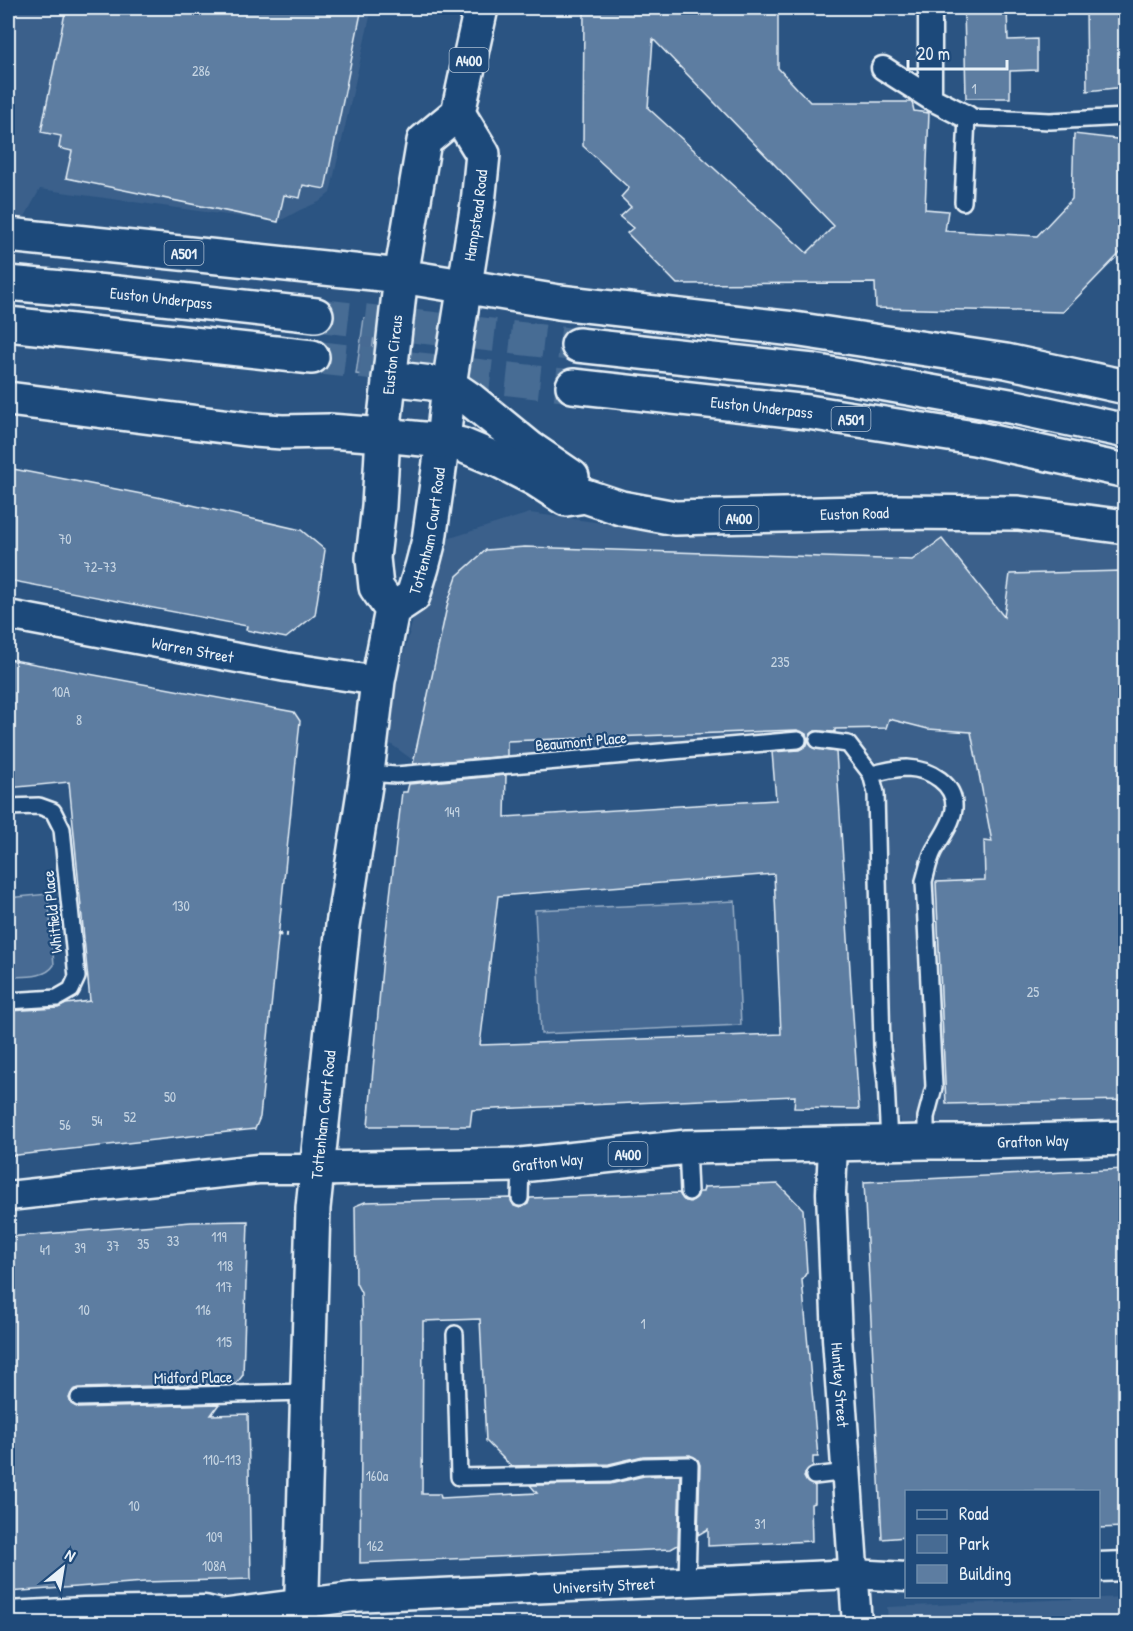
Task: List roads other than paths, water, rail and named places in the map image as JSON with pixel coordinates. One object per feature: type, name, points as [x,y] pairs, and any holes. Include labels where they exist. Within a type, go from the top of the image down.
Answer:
[{"type":"main road","name":"A400","points":[[458,113],[481,8]]},
{"type":"main road","points":[[401,276],[424,141],[458,113]]},
{"type":"main road","name":"Hampstead Road","points":[[458,113],[483,154],[478,203],[464,287]]},
{"type":"main road","name":"A501","points":[[8,235],[401,276],[559,302],[794,329],[994,359],[1125,387]]},
{"type":"main road","name":"Euston Circus","points":[[383,435],[401,276]]},
{"type":"main road","name":"Euston Underpass","points":[[8,283],[316,315]]},
{"type":"main road","points":[[443,441],[464,287]]},
{"type":"main road","points":[[8,324],[312,357]]},
{"type":"main road","points":[[578,345],[813,371],[1015,407],[1125,431]]},
{"type":"main road","points":[[389,378],[449,385],[531,449],[574,479],[585,496]]},
{"type":"main road","name":"Euston Underpass","points":[[573,386],[808,412],[974,438],[1125,471]]},
{"type":"main road","name":"Euston Road","points":[[8,399],[255,430],[329,431],[443,441],[500,461],[535,479],[566,500],[585,496],[621,508],[675,518],[872,513],[1018,513],[1125,528]]},
{"type":"main road","name":"Tottenham Court Road","points":[[383,435],[373,558],[376,587],[392,610]]},
{"type":"main road","name":"Tottenham Court Road","points":[[302,1613],[312,1230],[343,925],[367,772],[378,681],[392,610],[413,596],[422,567],[429,540],[443,441]]},
{"type":"main road","name":"Grafton Way","points":[[317,1169],[521,1166],[687,1147],[1125,1138]]},
{"type":"street","points":[[930,8],[930,98]]},
{"type":"street","points":[[883,68],[930,98],[967,117]]},
{"type":"street","name":"Warren Street","points":[[8,615],[286,667],[378,681]]},
{"type":"street","name":"Huntley Street","points":[[833,1145],[831,1193],[836,1327],[857,1623]]},
{"type":"street","name":"Grafton Way","points":[[8,1196],[258,1169],[317,1169]]},
{"type":"street","points":[[1100,1567],[1125,1566]]},
{"type":"street","name":"University Street","points":[[8,1616],[84,1618],[205,1610],[221,1614],[256,1611],[302,1613],[352,1597],[854,1574],[905,1577]]},
{"type":"lane","points":[[963,202],[967,117],[1050,121],[1125,117]]},
{"type":"lane","name":"Beaumont Place","points":[[367,772],[396,775],[798,740]]},
{"type":"lane","points":[[818,740],[848,744],[871,774],[876,793],[882,1047],[886,1082],[888,1143]]},
{"type":"lane","points":[[871,774],[907,768],[924,771],[939,778],[951,790],[954,808],[942,839],[933,852],[924,881],[934,1087],[926,1118],[926,1142]]},
{"type":"lane","name":"Whitfield Place","points":[[8,807],[39,806],[53,811],[62,829],[77,977],[71,990],[57,998],[8,1001]]},
{"type":"lane","points":[[687,1147],[689,1192]]},
{"type":"lane","points":[[520,1198],[521,1166]]},
{"type":"lane","points":[[455,1334],[459,1477],[610,1474],[643,1466],[690,1465],[687,1582]]},
{"type":"lane","name":"Midford Place","points":[[79,1398],[308,1392]]},
{"type":"lane","points":[[814,1476],[847,1472]]},
{"type":"tunnel","points":[[316,315],[578,345]]},
{"type":"tunnel","points":[[312,357],[573,386]]}]
